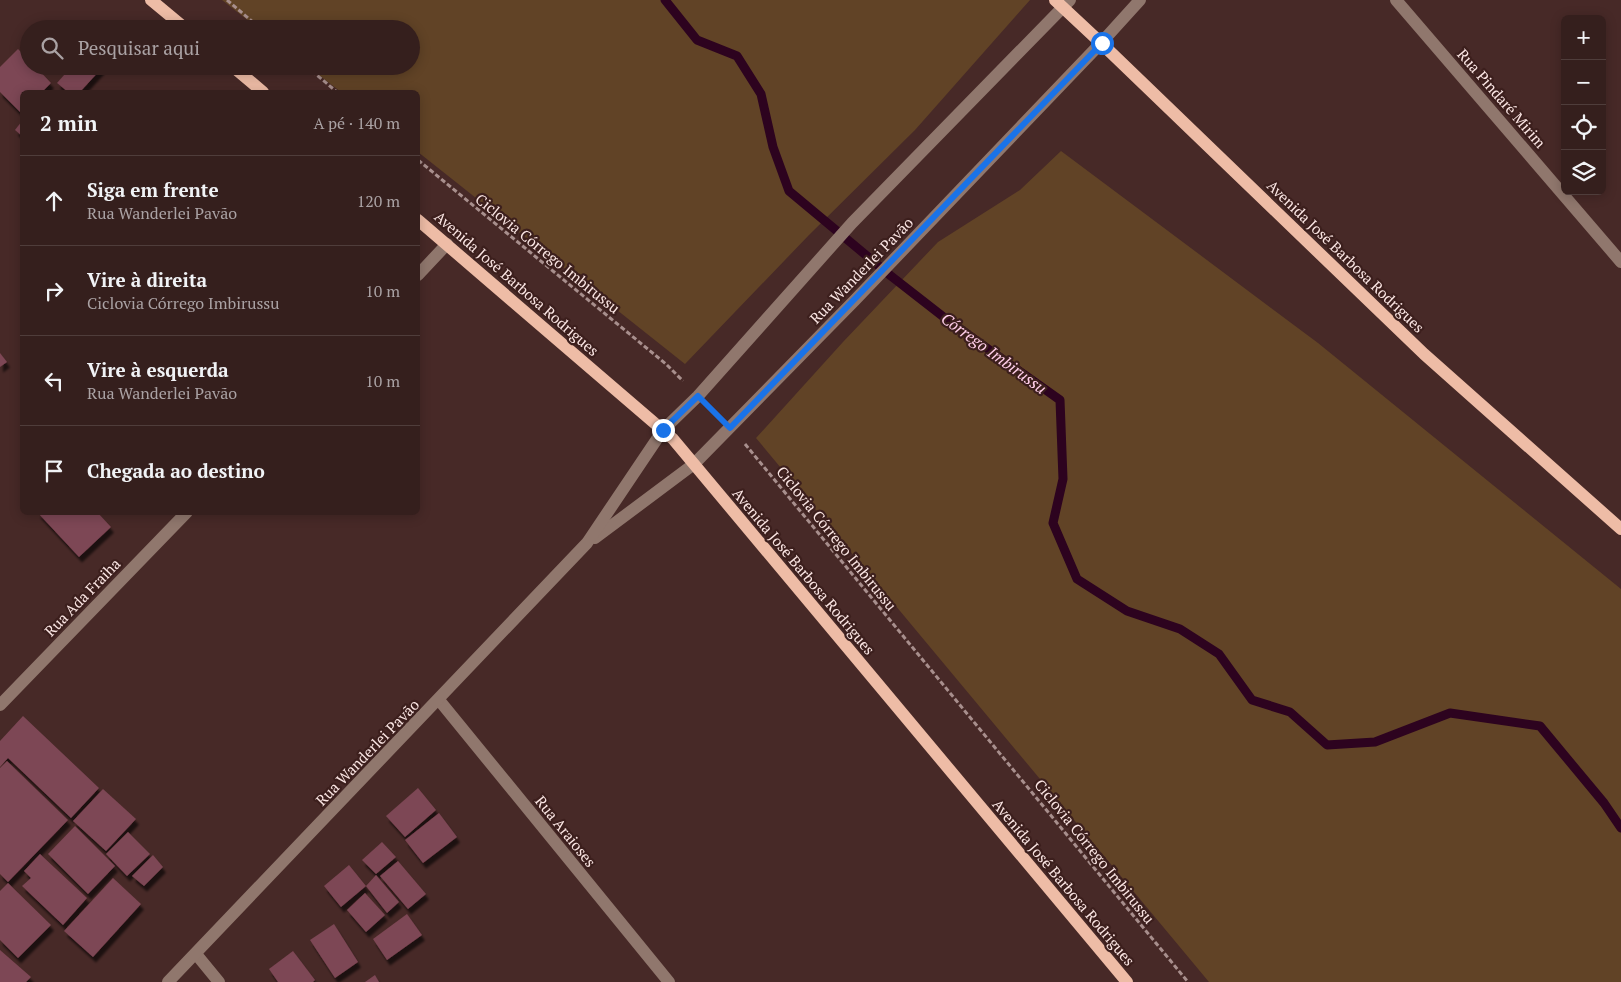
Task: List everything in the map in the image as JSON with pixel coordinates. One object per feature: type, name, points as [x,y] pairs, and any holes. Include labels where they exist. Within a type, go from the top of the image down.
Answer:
[{"type":"main road","points":[[151,0],[175,20]]},
{"type":"main road","name":"Avenida José Barbosa Rodrigues","points":[[1062,2],[1102,43],[1424,354],[1621,529]]},
{"type":"main road","points":[[243,75],[261,90]]},
{"type":"main road","name":"Avenida José Barbosa Rodrigues","points":[[420,222],[673,439],[1127,982]]},
{"type":"street","name":"Rua Wanderlei Pavão","points":[[168,982],[587,544],[694,464],[856,300],[1102,43],[1140,0]]},
{"type":"street","name":"Rua Pindaré Mirim","points":[[1396,0],[1621,262]]},
{"type":"street","name":"Rua Wanderlei Pavão","points":[[587,544],[663,430],[698,396],[852,223],[1062,2]]},
{"type":"street","points":[[420,273],[447,244]]},
{"type":"street","name":"Rua Ada Fraiha","points":[[0,705],[184,515]]},
{"type":"street","name":"Rua Araioses","points":[[439,700],[669,982]]},
{"type":"street","points":[[196,954],[219,982]]},
{"type":"path","points":[[227,0],[250,20]]},
{"type":"path","points":[[317,75],[335,90]]},
{"type":"path","name":"Ciclovia Córrego Imbirussu","points":[[420,162],[666,364],[698,396]]},
{"type":"path","name":"Ciclovia Córrego Imbirussu","points":[[730,428],[742,439],[1188,982]]},
{"type":"shaded area","points":[[222,0],[1030,0],[915,130],[809,235],[685,364],[420,154],[420,90],[338,90],[319,75],[420,75],[420,20],[248,20]]},
{"type":"shaded area","points":[[1061,151],[1318,343],[1621,589],[1621,982],[1209,982],[756,438],[843,342],[938,242],[1020,190]]},
{"type":"building","points":[[18,49],[20,51],[20,75],[43,75],[51,83],[44,90],[20,90],[20,112],[0,92],[0,67]]},
{"type":"building","points":[[64,75],[96,75],[82,90],[66,90],[57,83]]},
{"type":"building","points":[[20,124],[20,134],[15,130]]},
{"type":"building","points":[[0,353],[7,362],[0,367]]},
{"type":"building","points":[[40,515],[100,515],[111,527],[79,557]]},
{"type":"building","points":[[23,716],[99,788],[71,818],[8,758],[0,767],[0,741]]},
{"type":"building","points":[[7,761],[68,820],[8,882],[0,874],[0,768]]},
{"type":"building","points":[[418,788],[436,810],[405,837],[386,816]]},
{"type":"building","points":[[103,789],[136,819],[106,851],[73,821]]},
{"type":"building","points":[[439,813],[457,837],[423,863],[405,840]]},
{"type":"building","points":[[75,826],[115,866],[88,894],[48,854]]},
{"type":"building","points":[[128,832],[150,854],[127,876],[106,854]]},
{"type":"building","points":[[382,842],[396,857],[376,874],[362,860]]},
{"type":"building","points":[[40,854],[87,898],[63,925],[22,886],[31,878],[24,871]]},
{"type":"building","points":[[153,855],[163,867],[144,886],[132,876]]},
{"type":"building","points":[[398,861],[426,894],[408,909],[380,876]]},
{"type":"building","points":[[349,865],[366,886],[341,907],[324,886]]},
{"type":"building","points":[[376,875],[399,902],[387,913],[366,886]]},
{"type":"building","points":[[113,878],[141,904],[93,957],[64,931]]},
{"type":"building","points":[[8,883],[51,925],[18,958],[0,940],[0,891]]},
{"type":"building","points":[[365,893],[385,915],[366,932],[347,910]]},
{"type":"building","points":[[407,914],[422,935],[387,960],[373,939]]},
{"type":"building","points":[[334,924],[358,962],[335,978],[310,940]]},
{"type":"building","points":[[0,950],[31,977],[26,982],[0,982]]},
{"type":"building","points":[[293,951],[315,980],[313,982],[278,982],[269,969]]},
{"type":"building","points":[[375,975],[379,982],[365,982]]},
{"type":"waterway","name":"Córrego Imbirussu","points":[[665,0],[697,40],[737,56],[761,94],[773,147],[789,191],[891,276],[950,322],[1060,400],[1063,479],[1053,523],[1077,579],[1127,611],[1180,629],[1219,654],[1252,700],[1290,712],[1327,745],[1375,742],[1450,713],[1540,726],[1604,803],[1621,828]]},
{"type":"route","points":[[663,430],[698,396],[730,428],[856,300],[1102,43]]}]
